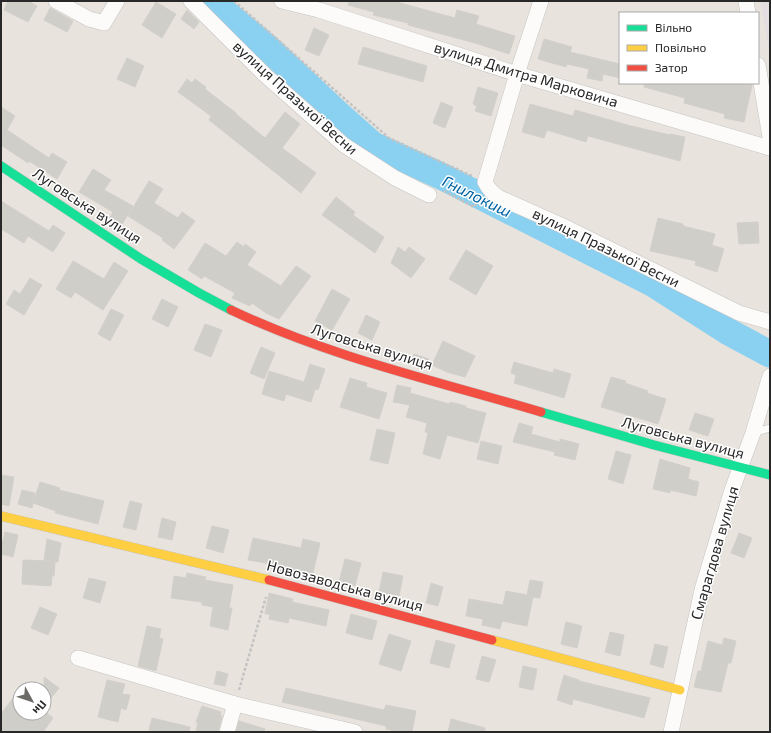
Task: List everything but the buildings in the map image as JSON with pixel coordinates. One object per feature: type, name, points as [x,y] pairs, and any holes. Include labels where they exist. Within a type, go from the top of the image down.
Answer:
[{"type":"street","points":[[56,1],[90,19],[104,23],[117,1]]},
{"type":"street","name":"вулиця Празької Весни","points":[[191,1],[265,75],[344,145],[395,178],[429,195]]},
{"type":"street","name":"вулиця Дмитра Марковича","points":[[282,1],[319,10],[517,74],[770,148]]},
{"type":"street","points":[[485,182],[517,74],[541,1]]},
{"type":"street","points":[[746,1],[748,12]]},
{"type":"street","points":[[759,71],[770,137]]},
{"type":"street","name":"Луговська вулиця","points":[[1,166],[157,269],[228,309],[268,327],[331,351],[604,431],[770,475]]},
{"type":"street","name":"вулиця Празької Весни","points":[[485,182],[488,189],[500,198],[563,226],[739,313],[770,322]]},
{"type":"street","name":"Смарагдова вулиця","points":[[671,732],[702,590],[732,490],[753,433],[770,376]]},
{"type":"street","name":"Новозаводська вулиця","points":[[1,516],[271,580],[680,690]]},
{"type":"street","points":[[78,658],[234,704],[353,732]]},
{"type":"street","points":[[227,732],[234,704]]},
{"type":"lane","points":[[753,433],[770,428]]},
{"type":"path","points":[[234,1],[389,138],[485,182]]},
{"type":"path","points":[[429,195],[434,186],[474,206],[478,199]]},
{"type":"path","points":[[234,704],[271,580]]},
{"type":"shaded area","points":[[760,1],[770,1],[770,54]]},
{"type":"waterway","name":"Гнилокиш","points":[[211,1],[269,49],[373,145],[441,176],[652,283],[727,331],[770,354]]},
{"type":"traffic: fast","points":[[1,166],[141,259],[231,310]]},
{"type":"traffic: fast","points":[[541,412],[654,445],[770,475]]},
{"type":"traffic: slow","points":[[1,516],[269,580]]},
{"type":"traffic: slow","points":[[492,640],[680,690]]},
{"type":"traffic: jam","points":[[231,310],[268,327],[345,355],[541,412]]},
{"type":"traffic: jam","points":[[269,580],[492,640]]}]
